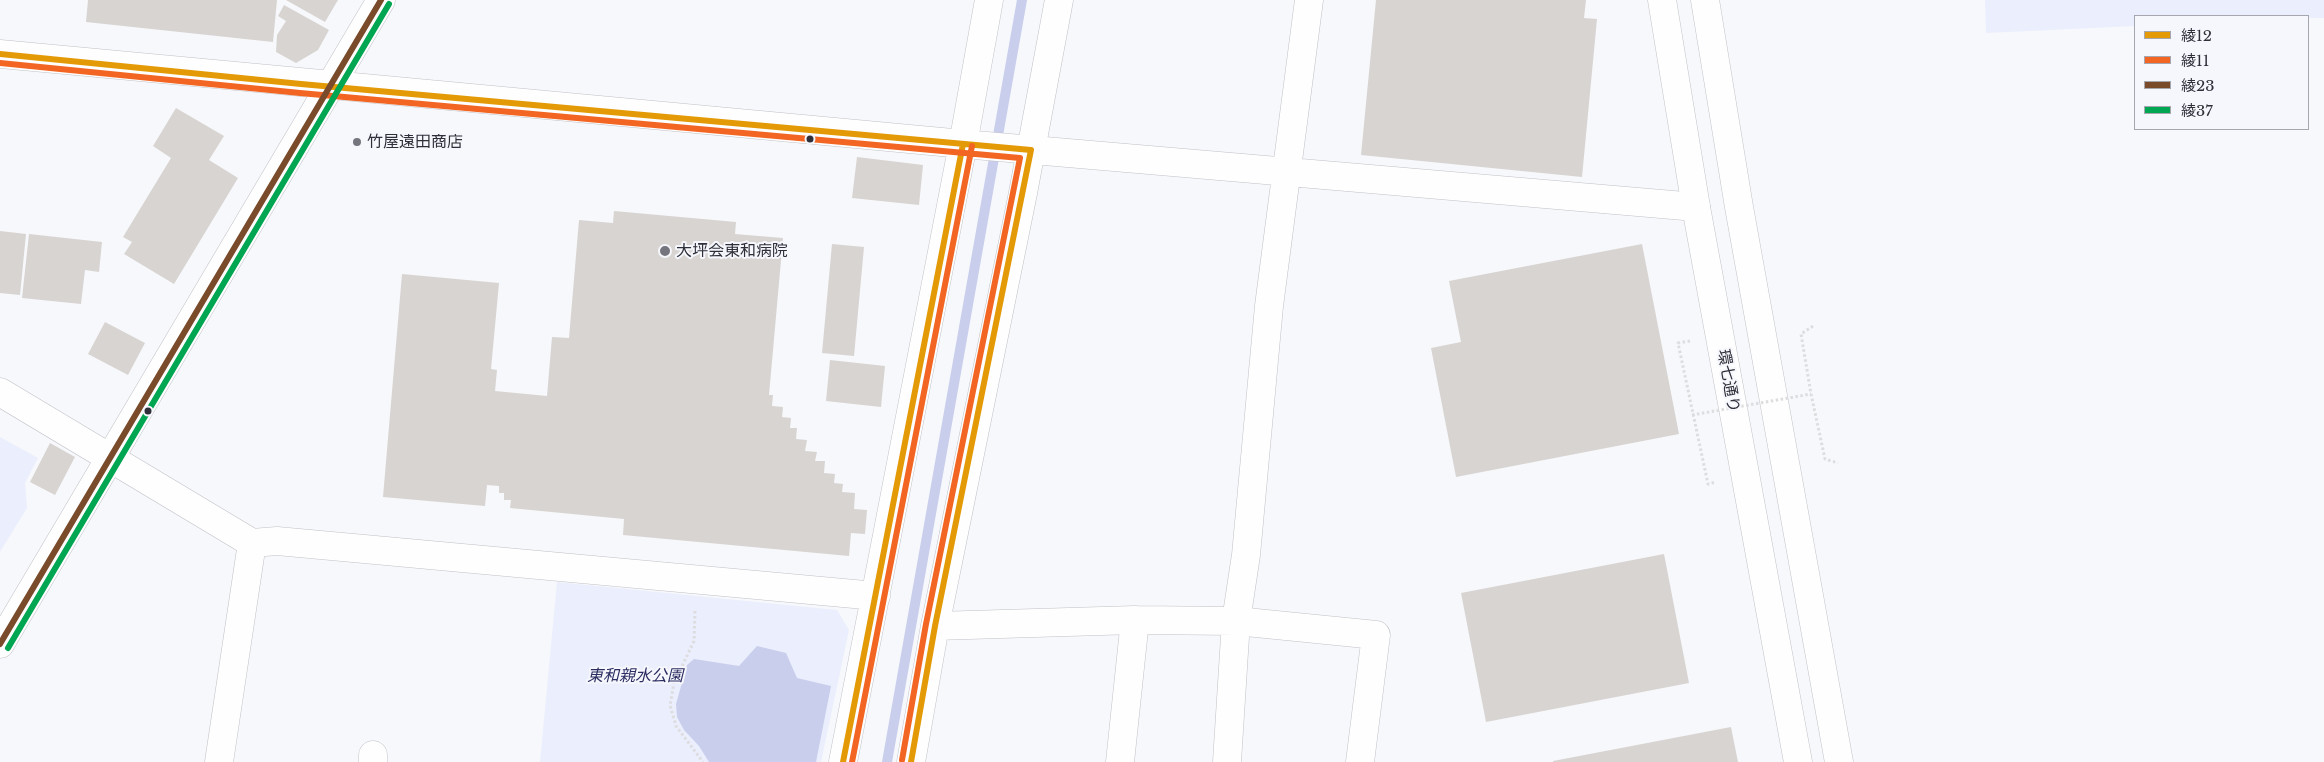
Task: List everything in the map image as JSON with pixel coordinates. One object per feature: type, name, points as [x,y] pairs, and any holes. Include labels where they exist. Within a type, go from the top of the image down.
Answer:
[{"type":"street","points":[[0,644],[332,86],[381,0]]},
{"type":"street","points":[[843,762],[963,144],[989,0]]},
{"type":"street","points":[[911,762],[1059,0]]},
{"type":"street","points":[[1227,762],[1236,620],[1246,555],[1270,306],[1309,0]]},
{"type":"street","points":[[1705,0],[1739,207],[1840,762]]},
{"type":"street","points":[[1712,39],[1714,0]]},
{"type":"street","name":"環七通り","points":[[1662,7],[1696,207],[1798,762]]},
{"type":"street","points":[[0,54],[963,144],[1696,207]]},
{"type":"street","points":[[0,392],[252,543],[277,540],[876,596]]},
{"type":"street","points":[[219,762],[252,543]]},
{"type":"street","points":[[936,626],[1135,620],[1236,620],[1376,635],[1360,762]]},
{"type":"street","points":[[1120,762],[1135,620]]},
{"type":"path","points":[[1813,326],[1801,334],[1811,394],[1825,459],[1838,463]]},
{"type":"path","points":[[1693,340],[1678,344],[1708,484]]},
{"type":"path","points":[[1692,415],[1811,394]]},
{"type":"path","points":[[695,606],[694,641],[674,683],[670,705],[676,726],[703,762]]},
{"type":"green space","points":[[1985,0],[2324,0],[2324,18],[2309,18],[2309,15],[2134,15],[2134,26],[1986,33]]},
{"type":"green space","points":[[0,437],[38,458],[25,483],[27,508],[0,552]]},
{"type":"green space","name":"東和親水公園","points":[[557,582],[837,610],[849,630],[821,762],[540,762]]},
{"type":"water","points":[[757,646],[786,653],[797,678],[831,686],[816,762],[709,762],[699,746],[684,730],[677,717],[676,704],[687,665],[694,659],[739,666]]},
{"type":"building","points":[[88,0],[277,0],[273,42],[86,22]]},
{"type":"building","points":[[286,0],[338,0],[325,22]]},
{"type":"building","points":[[1376,0],[1586,0],[1584,18],[1597,19],[1582,177],[1361,155]]},
{"type":"building","points":[[284,5],[329,30],[318,50],[296,63],[276,52],[277,35],[286,21],[278,16]]},
{"type":"building","points":[[176,108],[224,136],[209,160],[238,178],[174,284],[124,254],[132,242],[123,237],[171,158],[153,146]]},
{"type":"building","points":[[857,157],[923,165],[919,205],[852,198]]},
{"type":"building","points":[[614,211],[736,222],[735,234],[783,238],[769,395],[773,395],[772,406],[783,407],[782,417],[791,418],[790,428],[797,428],[796,439],[807,440],[805,451],[817,452],[815,461],[825,461],[824,473],[835,474],[834,483],[843,484],[842,492],[855,493],[854,509],[867,510],[865,534],[851,533],[849,556],[623,535],[624,519],[510,508],[511,500],[504,500],[504,493],[499,493],[499,486],[487,485],[485,506],[383,497],[402,274],[499,283],[491,369],[497,370],[495,391],[547,396],[552,337],[569,338],[579,220],[613,223]]},
{"type":"building","points":[[0,231],[26,234],[20,295],[0,293]]},
{"type":"building","points":[[29,234],[102,242],[99,272],[85,270],[81,304],[22,298]]},
{"type":"building","points":[[832,244],[864,247],[854,356],[822,353]]},
{"type":"building","points":[[1642,244],[1679,434],[1456,477],[1431,348],[1461,342],[1449,281]]},
{"type":"building","points":[[105,322],[145,343],[128,375],[88,354]]},
{"type":"building","points":[[830,360],[885,366],[881,407],[826,401]]},
{"type":"building","points":[[50,443],[75,457],[55,495],[30,482]]},
{"type":"building","points":[[1664,554],[1689,683],[1486,722],[1461,593]]},
{"type":"building","points":[[1731,727],[1738,762],[1553,762],[1553,761]]},
{"type":"waterway","points":[[887,762],[1022,0]]},
{"type":"transit line","name":"綾23","points":[[0,644],[381,0]]},
{"type":"transit line","name":"綾37","points":[[8,648],[389,4]]},
{"type":"transit line","name":"綾12","points":[[0,54],[301,84],[1031,150],[935,626],[911,762]]},
{"type":"transit line","name":"綾11","points":[[0,63],[300,93],[1020,158],[926,624],[902,760]]},
{"type":"transit line","name":"綾12","points":[[843,762],[963,144]]},
{"type":"transit line","name":"綾11","points":[[852,762],[972,146]]},
{"type":"place","name":"竹屋遠田商店","points":[[357,142]]},
{"type":"place","name":"大坪会東和病院","points":[[665,251]]}]
